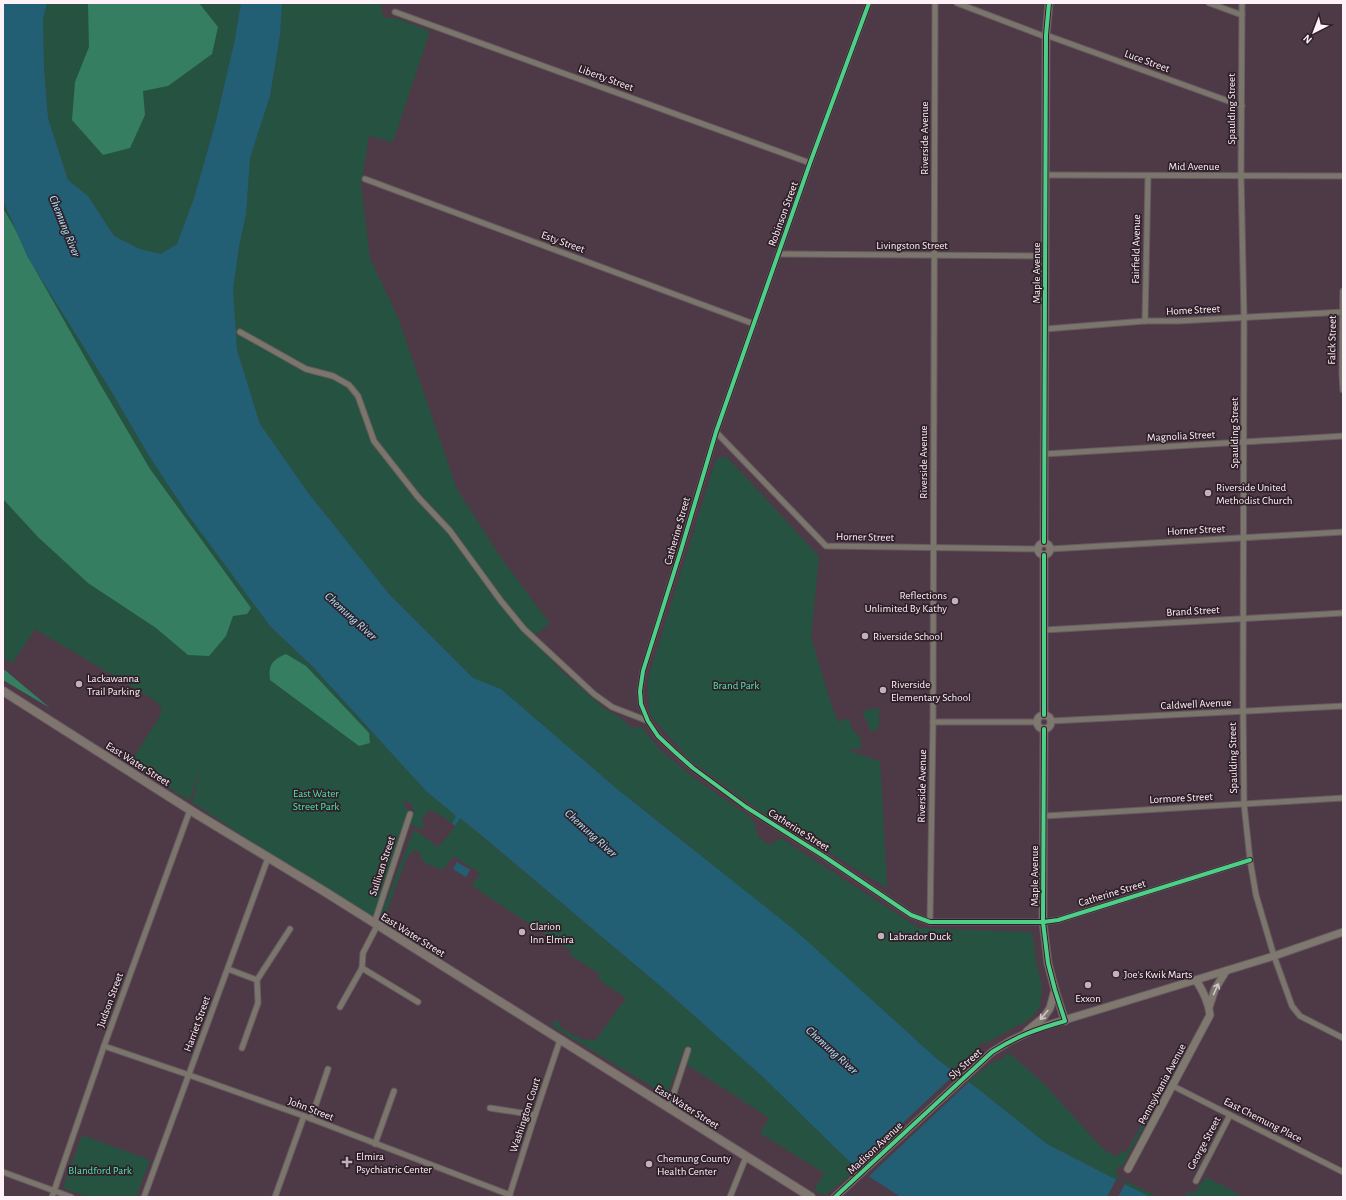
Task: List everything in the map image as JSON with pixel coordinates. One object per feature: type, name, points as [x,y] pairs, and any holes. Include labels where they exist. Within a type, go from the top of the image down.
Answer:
[{"type":"main road","name":"Maple Avenue","points":[[1044,542],[1046,36],[1049,3]]},
{"type":"main road","points":[[1044,542],[1048,544],[1050,548],[1049,552],[1044,555],[1040,553],[1038,549],[1040,544],[1044,542]]},
{"type":"main road","points":[[1044,555],[1044,715]]},
{"type":"main road","name":"East Water Street","points":[[3,691],[190,810],[322,890],[375,925],[811,1197]]},
{"type":"main road","points":[[1044,715],[1051,721],[1049,727],[1044,729],[1040,727],[1038,722],[1040,717],[1044,715]]},
{"type":"main road","name":"Maple Avenue","points":[[1044,729],[1043,922],[1048,963],[1055,990],[1066,1020]]},
{"type":"main road","points":[[1209,1007],[1205,995],[1196,980],[1274,956],[1343,932]]},
{"type":"main road","name":"Pennsylvania Avenue","points":[[1128,1169],[1210,1015],[1209,1007],[1215,990],[1226,971]]},
{"type":"main road","name":"Sly Street","points":[[927,1112],[992,1052],[1024,1034],[1196,980]]},
{"type":"main road","points":[[1024,1034],[1044,1017],[1050,1008],[1055,990]]},
{"type":"main road","name":"Madison Avenue","points":[[835,1197],[927,1112]]},
{"type":"street","name":"Robinson Street","points":[[716,432],[810,163],[869,3]]},
{"type":"street","name":"Riverside Avenue","points":[[930,922],[933,722],[935,3]]},
{"type":"street","name":"Luce Street","points":[[957,3],[1242,106]]},
{"type":"street","points":[[1209,3],[1242,15]]},
{"type":"street","name":"Spaulding Street","points":[[1242,3],[1241,175],[1244,317],[1244,804],[1250,860],[1256,895],[1274,956],[1292,1006],[1300,1016],[1343,1038]]},
{"type":"street","name":"Liberty Street","points":[[395,12],[810,163]]},
{"type":"street","name":"Mid Avenue","points":[[1045,175],[1343,176]]},
{"type":"street","name":"Fairfield Avenue","points":[[1144,321],[1148,176]]},
{"type":"street","name":"Esty Street","points":[[365,179],[754,324]]},
{"type":"street","name":"Livingston Street","points":[[778,254],[1045,256]]},
{"type":"street","name":"Falck Street","points":[[1343,291],[1343,390]]},
{"type":"street","name":"Home Street","points":[[1045,328],[1144,321],[1343,312]]},
{"type":"street","points":[[240,332],[306,369],[333,376],[349,385],[358,396],[374,441],[418,497],[450,531],[501,601],[524,629],[594,694],[612,707],[648,721]]},
{"type":"street","name":"Horner Street","points":[[716,432],[826,546],[1038,549]]},
{"type":"street","name":"Catherine Street","points":[[716,432],[643,671],[640,691],[641,704],[648,721],[658,736],[693,768],[746,807],[825,857],[911,915],[930,922],[1043,922],[1058,920],[1250,860]]},
{"type":"street","name":"Magnolia Street","points":[[1045,454],[1343,436]]},
{"type":"street","name":"Horner Street","points":[[1050,548],[1343,532]]},
{"type":"street","name":"Brand Street","points":[[1044,630],[1343,613]]},
{"type":"street","name":"Caldwell Avenue","points":[[1051,721],[1343,706]]},
{"type":"street","points":[[933,722],[1038,722]]},
{"type":"street","name":"Lormore Street","points":[[1044,816],[1343,798]]},
{"type":"street","name":"Judson Street","points":[[52,1197],[104,1046],[190,810]]},
{"type":"street","name":"Sullivan Street","points":[[340,1007],[362,968],[363,953],[375,925],[410,814]]},
{"type":"street","name":"Harriet Street","points":[[144,1197],[268,858]]},
{"type":"street","points":[[242,1048],[258,1003],[257,980],[290,928]]},
{"type":"street","points":[[362,968],[418,1002]]},
{"type":"street","points":[[228,969],[257,980]]},
{"type":"street","name":"Washington Court","points":[[510,1196],[560,1040]]},
{"type":"street","name":"John Street","points":[[104,1046],[304,1116],[510,1196]]},
{"type":"street","points":[[668,1108],[688,1050]]},
{"type":"street","points":[[311,1119],[328,1069]]},
{"type":"street","name":"East Chemung Place","points":[[1173,1086],[1343,1172]]},
{"type":"street","points":[[375,1144],[394,1091]]},
{"type":"street","points":[[490,1108],[535,1115]]},
{"type":"street","name":"George Street","points":[[1196,1181],[1230,1115]]},
{"type":"street","points":[[275,1197],[304,1116]]},
{"type":"street","points":[[730,1197],[746,1157]]},
{"type":"street","points":[[3,1172],[71,1197]]},
{"type":"green space","points":[[47,3],[241,3],[235,39],[216,121],[194,198],[177,244],[161,254],[140,249],[114,236],[88,196],[68,180],[48,118],[44,68],[43,19]]},
{"type":"green space","points":[[88,3],[199,3],[218,27],[212,54],[168,86],[143,91],[145,115],[130,148],[103,155],[72,120],[75,82],[89,47]]},
{"type":"green space","points":[[282,3],[383,3],[381,11],[385,18],[396,18],[430,31],[393,142],[369,136],[361,184],[370,258],[398,318],[457,489],[499,555],[550,624],[530,638],[565,674],[605,709],[618,716],[633,729],[641,726],[659,749],[694,778],[753,819],[758,837],[770,845],[780,838],[919,928],[1032,932],[1036,961],[1042,986],[1040,1007],[1030,1019],[984,1044],[980,1041],[977,1054],[962,1068],[972,1079],[991,1063],[1005,1058],[1005,1054],[1009,1053],[1044,1084],[1103,1149],[1117,1157],[1121,1151],[1126,1153],[1147,1115],[1150,1116],[1122,1167],[1118,1166],[1116,1170],[1118,1177],[1158,1197],[1150,1197],[1047,1144],[977,1088],[938,1060],[687,844],[617,789],[501,689],[473,678],[389,594],[309,494],[260,424],[237,350],[233,289],[239,247],[246,214],[250,158],[270,96],[280,35]]},
{"type":"green space","name":"East Water Street Park","points":[[3,201],[28,258],[110,389],[146,451],[270,626],[314,668],[426,791],[456,816],[452,823],[435,812],[428,811],[421,821],[425,825],[421,829],[409,824],[414,810],[410,803],[405,801],[403,802],[410,814],[374,924],[192,802],[201,769],[188,800],[133,765],[131,761],[159,718],[162,709],[156,701],[35,629],[12,664],[3,657]]},
{"type":"green space","points":[[3,208],[36,271],[150,469],[251,608],[247,614],[233,616],[226,636],[209,656],[188,655],[156,628],[88,583],[38,537],[3,499]]},
{"type":"green space","name":"Brand Park","points":[[726,456],[819,556],[811,637],[830,701],[839,724],[840,720],[849,719],[852,729],[861,739],[861,748],[857,750],[850,749],[851,752],[880,761],[887,888],[759,810],[690,760],[650,715],[647,682],[716,459]]},
{"type":"green space","points":[[286,654],[306,666],[369,733],[370,743],[359,746],[270,680],[270,667],[277,658]]},
{"type":"green space","points":[[3,669],[6,671],[50,708],[3,680]]},
{"type":"green space","points":[[873,708],[879,709],[879,727],[870,732],[863,712]]},
{"type":"green space","points":[[460,818],[671,995],[764,1078],[857,1169],[827,1194],[822,1194],[814,1190],[824,1173],[760,1133],[769,1118],[686,1064],[690,1051],[684,1050],[667,1096],[552,1026],[553,1022],[556,1020],[561,1024],[559,1027],[585,1041],[590,1039],[595,1041],[626,998],[599,980],[600,974],[570,955],[571,951],[472,886],[480,873],[453,856],[443,870],[424,863],[424,860],[420,858],[421,853],[414,849],[411,855],[408,854],[385,916],[391,920],[390,923],[380,916],[413,832],[415,830],[438,847],[451,832]]},
{"type":"green space","name":"Blandford Park","points":[[82,1135],[150,1160],[136,1197],[88,1197],[63,1188]]},
{"type":"green space","points":[[1206,1177],[1244,1197],[1185,1197],[1188,1191],[1193,1194]]},
{"type":"water","name":"Chemung River","points":[[3,3],[47,3],[43,19],[44,68],[48,118],[68,180],[88,196],[114,236],[140,249],[161,254],[177,244],[194,198],[216,121],[235,39],[241,3],[282,3],[280,35],[270,96],[250,158],[246,214],[239,247],[233,289],[237,350],[260,424],[309,494],[389,594],[473,678],[501,689],[617,789],[797,932],[938,1060],[977,1088],[1047,1144],[1150,1197],[901,1197],[857,1169],[764,1078],[671,995],[481,835],[460,818],[455,826],[452,823],[456,816],[426,791],[314,668],[270,626],[186,512],[146,451],[110,389],[28,258],[3,201]]},
{"type":"water","points":[[457,862],[470,870],[466,877],[453,869]]},
{"type":"pier","points":[[957,1072],[970,1081],[867,1178],[854,1169]]},
{"type":"pier","points":[[1117,1178],[1126,1182],[1118,1197],[1107,1197]]},
{"type":"cycle path","points":[[869,3],[810,163],[716,432],[643,671],[640,691],[641,704],[648,721],[658,736],[693,768],[746,807],[825,857],[911,915],[930,922],[1043,922],[1058,920],[1250,860]]},
{"type":"cycle path","points":[[1044,542],[1046,35],[1049,3]]},
{"type":"cycle path","points":[[1044,555],[1044,715]]},
{"type":"cycle path","points":[[835,1197],[992,1052],[1027,1034],[1065,1021],[1048,963],[1043,922],[1044,729]]},
{"type":"place","name":"Riverside United Methodist Church","points":[[1208,493]]},
{"type":"place","name":"Reflections Unlimited By Kathy","points":[[955,601]]},
{"type":"place","name":"Riverside School","points":[[865,636]]},
{"type":"place","name":"Lackawanna Trail Parking","points":[[79,684]]},
{"type":"place","name":"Riverside Elementary School","points":[[883,690]]},
{"type":"place","name":"Clarion Inn Elmira","points":[[522,932]]},
{"type":"place","name":"Labrador Duck","points":[[881,936]]},
{"type":"place","name":"Joe's Kwik Marts","points":[[1116,974]]},
{"type":"place","name":"Exxon","points":[[1088,985]]},
{"type":"place","name":"Elmira Psychiatric Center","points":[[347,1162]]},
{"type":"place","name":"Chemung County Health Center","points":[[649,1164]]}]
